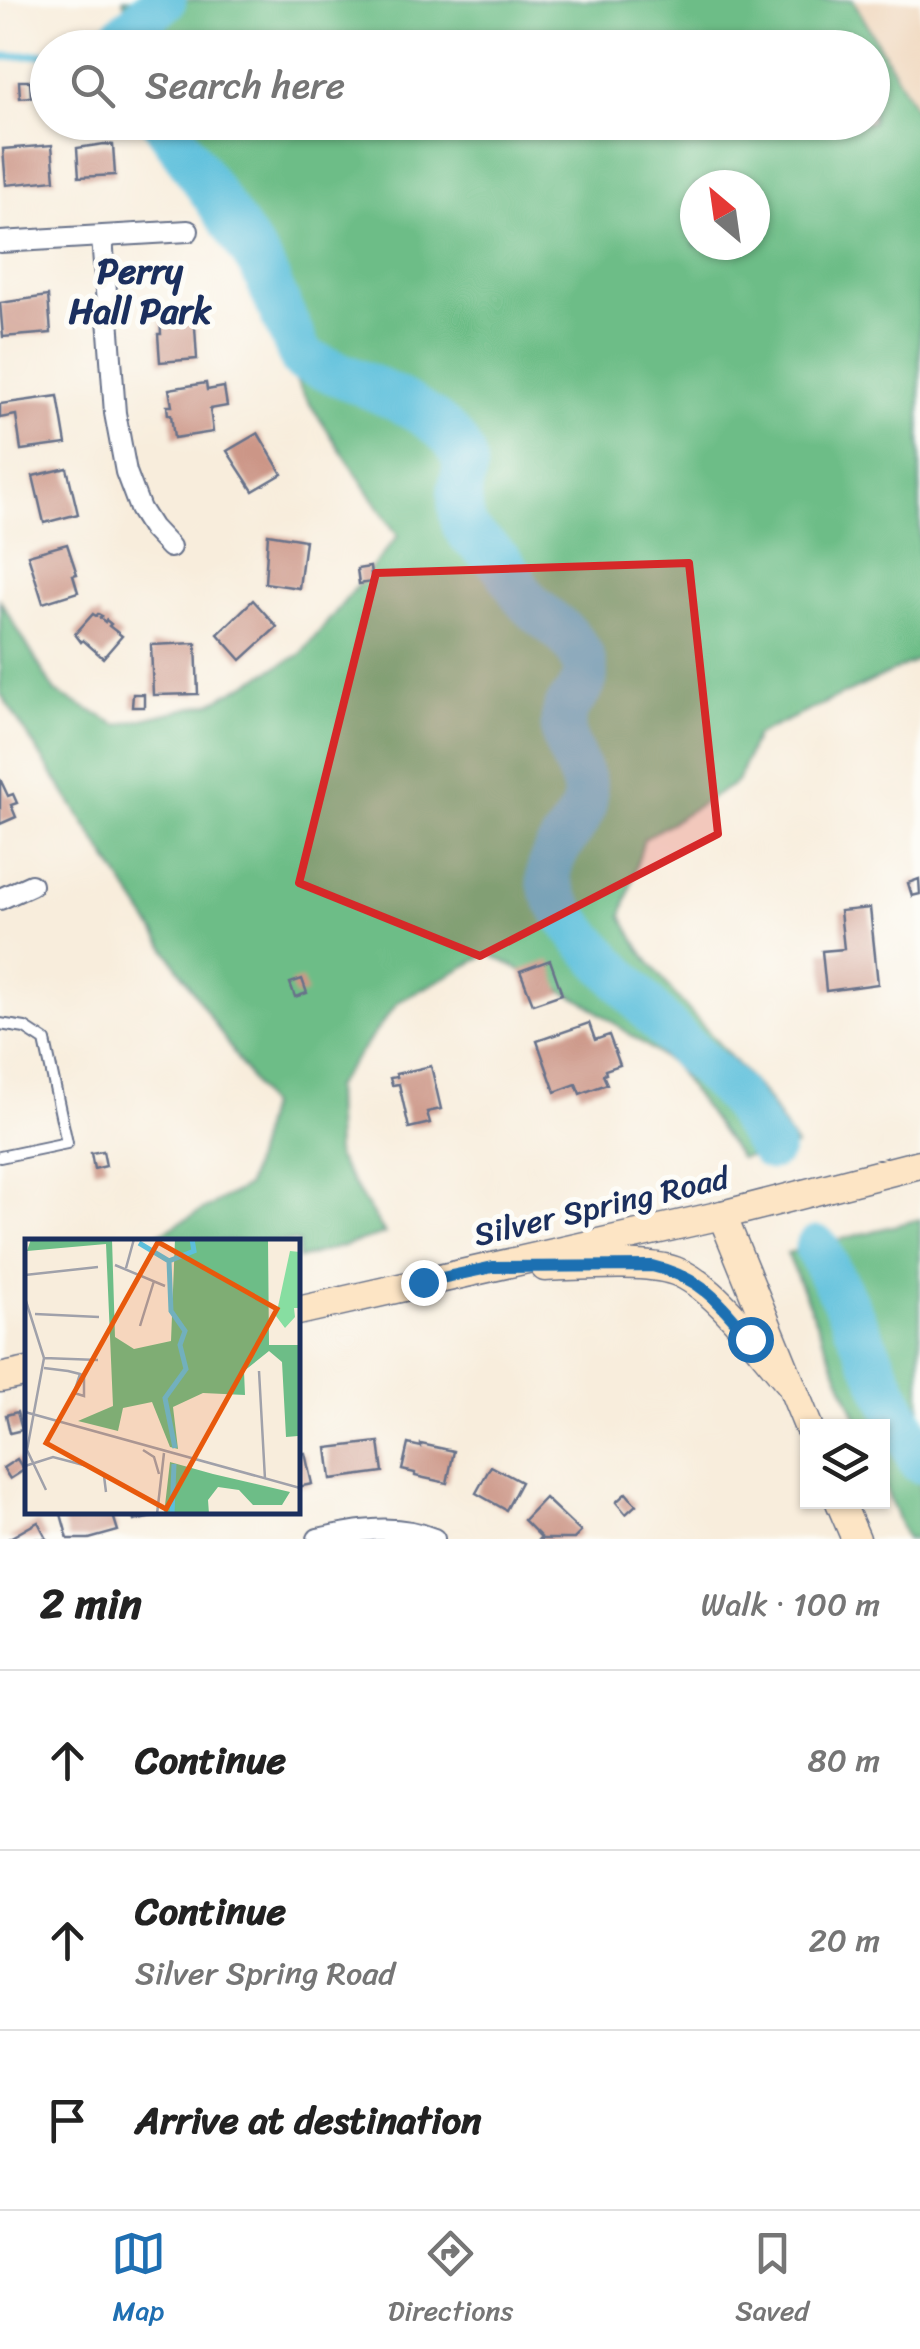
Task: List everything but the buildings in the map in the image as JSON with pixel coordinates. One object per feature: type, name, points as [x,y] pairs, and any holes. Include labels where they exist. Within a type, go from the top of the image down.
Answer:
[{"type":"main road","name":"Silver Spring Road","points":[[300,1311],[722,1215],[920,1164]]},
{"type":"main road","points":[[722,1215],[805,1419]]},
{"type":"main road","points":[[493,1267],[652,1266],[676,1272],[714,1296],[790,1383]]},
{"type":"main road","points":[[0,1378],[25,1373]]},
{"type":"main road","points":[[843,1509],[856,1539]]},
{"type":"street","points":[[0,242],[188,231]]},
{"type":"street","points":[[102,237],[115,413],[126,472],[140,509],[170,547]]},
{"type":"street","points":[[0,899],[31,885]]},
{"type":"street","points":[[318,1539],[382,1529],[434,1539]]},
{"type":"lane","points":[[0,1024],[25,1028],[44,1041],[67,1143],[0,1157]]},
{"type":"highlighted area","points":[[689,563],[718,834],[480,956],[299,883],[376,573]]},
{"type":"shaded area","points":[[853,0],[920,0],[920,117],[890,65],[890,30],[870,30]]},
{"type":"green space","points":[[123,0],[853,0],[870,30],[134,30]]},
{"type":"green space","points":[[890,65],[920,117],[920,659],[756,735],[737,782],[644,839],[622,916],[640,949],[671,990],[765,1096],[796,1146],[740,1158],[673,1065],[586,1003],[489,954],[398,1002],[334,1087],[336,1157],[385,1234],[300,1258],[300,1239],[150,1239],[247,1186],[268,1106],[0,693],[0,600],[55,692],[118,725],[211,703],[301,654],[398,536],[302,392],[175,140],[890,140]]},
{"type":"green space","points":[[920,1219],[920,1539],[906,1539],[890,1499],[890,1419],[857,1419],[787,1253]]},
{"type":"waterway","points":[[130,30],[164,0]]},
{"type":"waterway","points":[[0,57],[30,55]]},
{"type":"waterway","points":[[176,140],[261,265],[302,359],[395,398],[440,426],[455,442],[465,464],[460,494],[465,527],[502,564],[528,602],[564,632],[581,655],[585,667],[583,685],[568,705],[563,723],[566,742],[581,776],[584,806],[551,864],[552,890],[585,940],[731,1091],[771,1148]]},
{"type":"waterway","points":[[817,1248],[920,1461]]},
{"type":"district","name":"Perry Hall Park","points":[[140,291]]},
{"type":"route","points":[[423,1282],[493,1267],[652,1266],[676,1272],[714,1296],[750,1339]]}]
